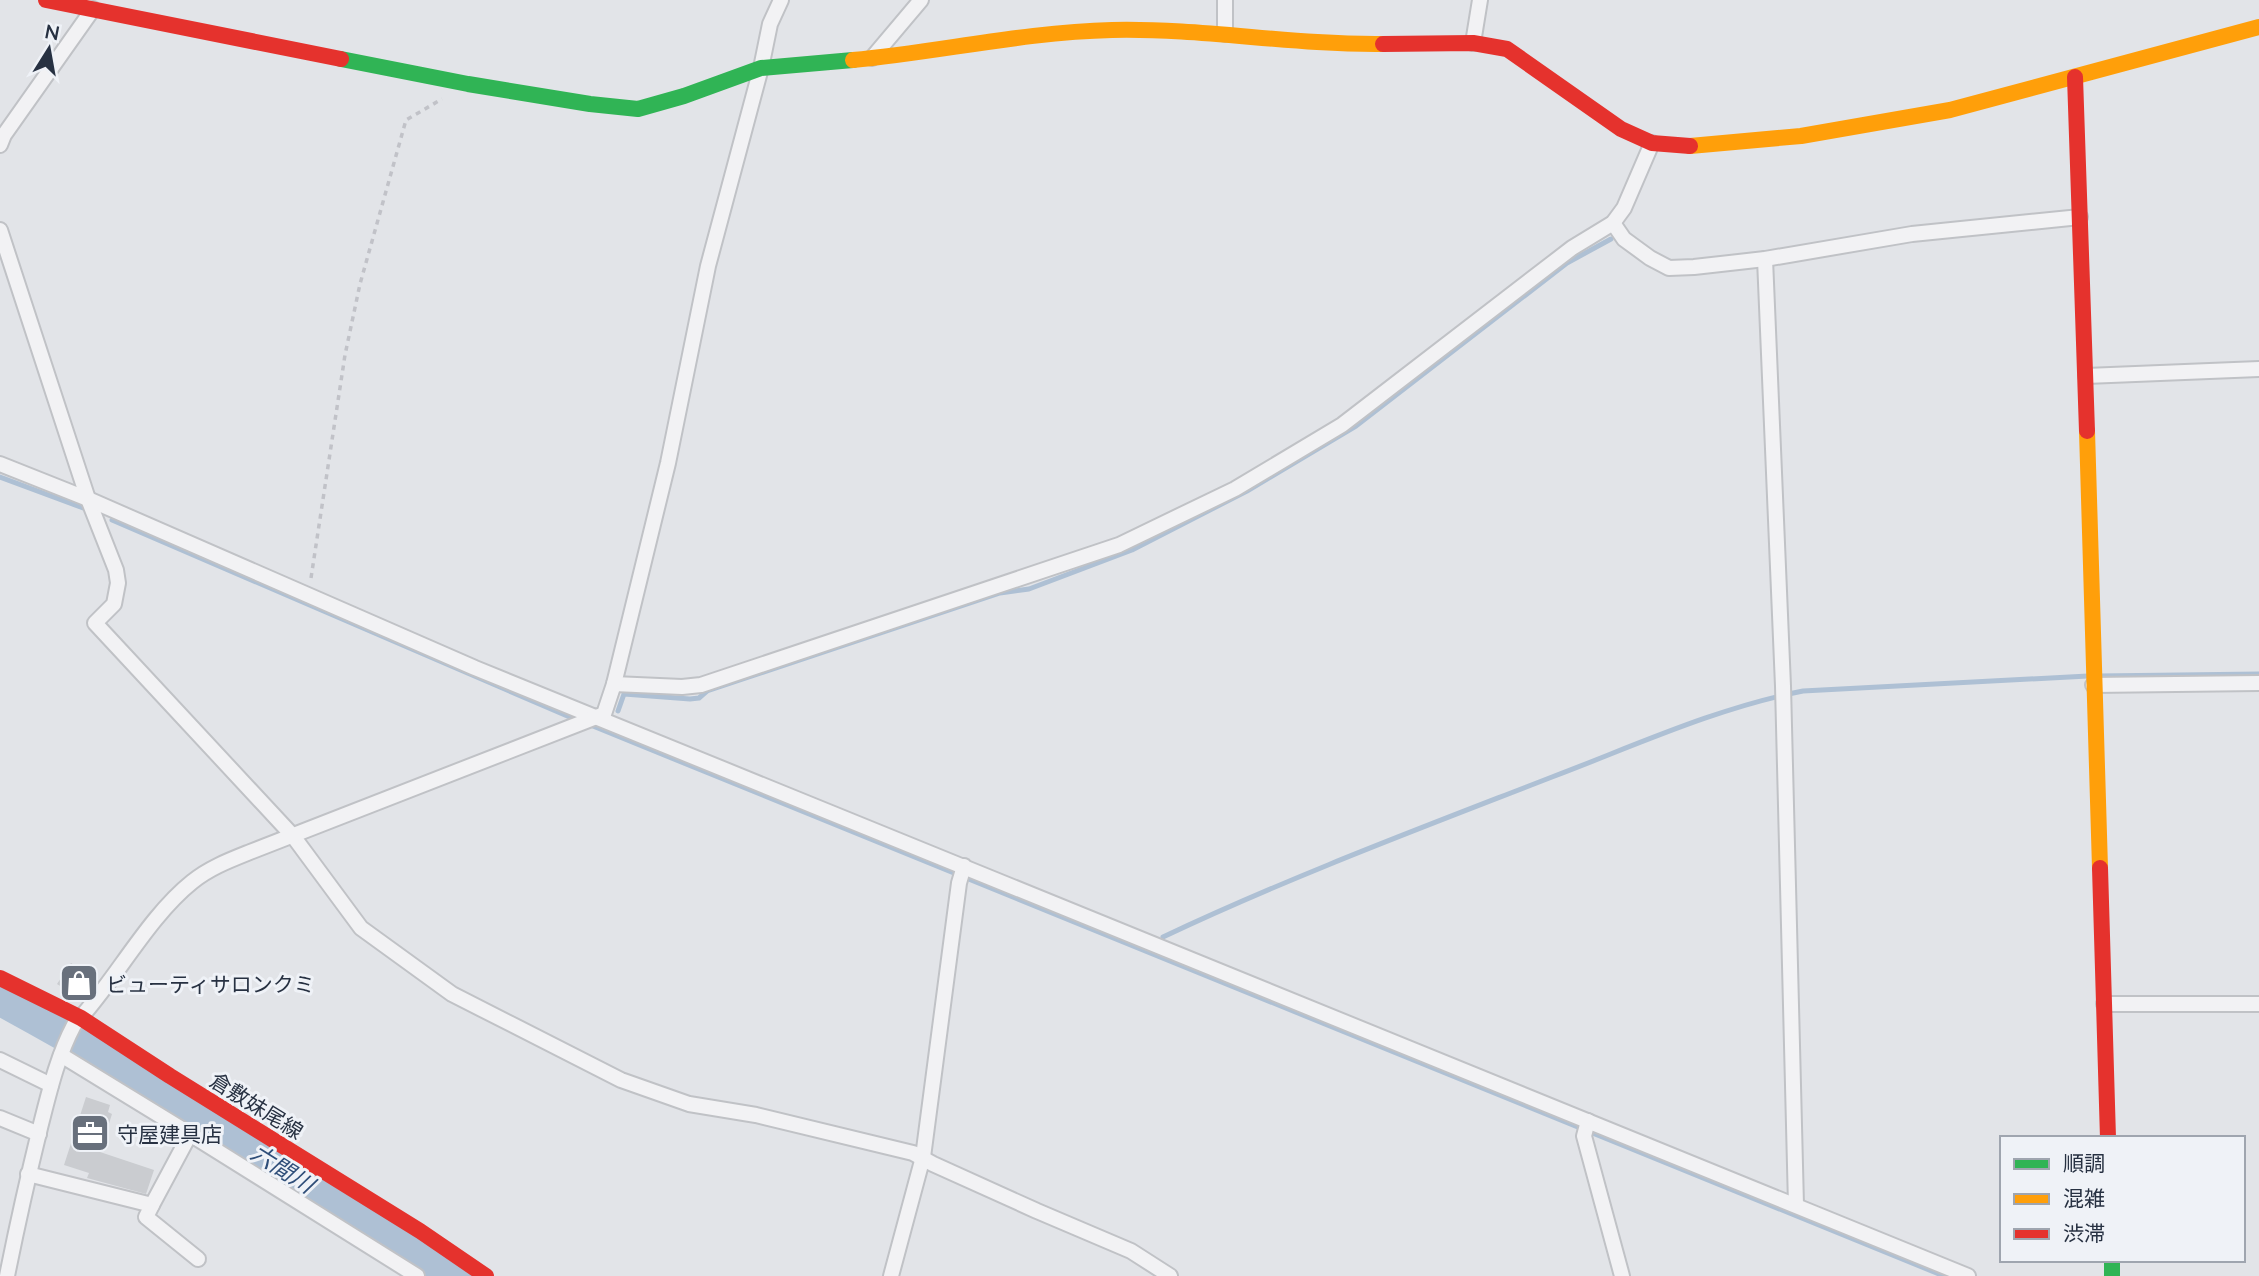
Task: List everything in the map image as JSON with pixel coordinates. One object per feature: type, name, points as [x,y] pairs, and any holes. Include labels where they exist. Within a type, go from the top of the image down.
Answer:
[{"type":"street","points":[[46,0],[468,84],[638,109],[684,96],[761,68],[872,58],[1030,36],[1112,30],[1225,34],[1368,44],[1473,43],[1507,49],[1621,129],[1652,143],[1700,145],[1801,136],[1950,110],[2259,27]]},
{"type":"street","points":[[7,1276],[29,1174],[51,1085],[63,1049],[77,1022],[166,908],[192,882],[221,864],[604,713],[614,684],[667,463],[708,266],[761,68],[770,24],[780,0]]},
{"type":"street","points":[[872,58],[921,0]]},
{"type":"street","points":[[1225,0],[1225,34]]},
{"type":"street","points":[[1473,43],[1480,0]]},
{"type":"street","points":[[0,145],[4,135],[93,9]]},
{"type":"street","points":[[2075,77],[2087,376],[2093,679],[2108,1136]]},
{"type":"street","points":[[614,684],[682,687],[701,685],[1119,545],[1235,489],[1342,425],[1572,248],[1613,223],[1624,208],[1652,143]]},
{"type":"street","points":[[1613,223],[1624,239],[1669,268],[1765,259],[1912,234],[2080,217]]},
{"type":"street","points":[[0,230],[89,499],[116,570],[118,583],[114,604],[95,623],[293,836],[361,928],[452,994],[621,1080],[689,1104],[757,1115],[923,1157],[933,1164],[1131,1251],[1170,1276]]},
{"type":"street","points":[[1765,259],[1783,693],[1796,1205]]},
{"type":"street","points":[[2087,376],[2259,369]]},
{"type":"street","points":[[0,464],[89,499],[475,668],[962,874],[1586,1128],[1796,1205],[1968,1276]]},
{"type":"street","points":[[2093,679],[2259,683]]},
{"type":"street","points":[[891,1276],[923,1157],[962,874]]},
{"type":"street","name":"倉敷妹尾線","points":[[0,978],[421,1231],[486,1276]]},
{"type":"street","points":[[2105,1004],[2259,1004]]},
{"type":"street","points":[[63,1049],[190,1134],[417,1276]]},
{"type":"street","points":[[0,1060],[51,1085]]},
{"type":"street","points":[[0,1118],[39,1134]]},
{"type":"street","points":[[1586,1128],[1622,1276]]},
{"type":"street","points":[[190,1134],[146,1217],[198,1259]]},
{"type":"street","points":[[29,1174],[152,1205]]},
{"type":"path","points":[[309,594],[345,355],[360,284],[406,120],[468,84]]},
{"type":"building","name":"ビューティサロンクミ","points":[[71,963],[98,981],[83,1000],[57,984]]},
{"type":"building","name":"守屋建具店","points":[[86,1097],[110,1105],[108,1112],[112,1114],[100,1152],[154,1170],[146,1194],[87,1178],[89,1173],[64,1165]]},
{"type":"waterway","points":[[618,711],[624,694],[699,698],[707,691],[1000,593],[1029,589],[1132,550],[1247,491],[1356,426],[1567,263],[1611,239]]},
{"type":"waterway","points":[[0,477],[86,509]]},
{"type":"waterway","points":[[112,520],[579,721]]},
{"type":"waterway","points":[[2098,676],[2259,674]]},
{"type":"waterway","points":[[1163,937],[1356,854],[1739,707],[1803,691],[2088,676]]},
{"type":"waterway","points":[[588,724],[1944,1276]]},
{"type":"waterway","name":"六間川","points":[[0,999],[231,1133],[456,1276]]},
{"type":"traffic: fast","points":[[341,59],[468,84],[638,109],[684,96],[761,68],[853,60]]},
{"type":"traffic: fast","points":[[2112,1262],[2112,1276]]},
{"type":"traffic: slow","points":[[1690,146],[1801,136],[1950,110],[2259,27]]},
{"type":"traffic: slow","points":[[853,60],[1047,34],[1112,30],[1180,31],[1315,42],[1383,44]]},
{"type":"traffic: slow","points":[[2087,431],[2100,868]]},
{"type":"traffic: jam","points":[[46,0],[341,59]]},
{"type":"traffic: jam","points":[[1383,44],[1473,43],[1507,49],[1621,129],[1652,143],[1690,146]]},
{"type":"traffic: jam","points":[[2075,77],[2087,431]]},
{"type":"traffic: jam","points":[[2100,868],[2108,1136]]},
{"type":"traffic: jam","points":[[0,978],[81,1018],[420,1231],[486,1276]]},
{"type":"place","name":"ビューティサロンクミ","points":[[79,983]]},
{"type":"place","name":"守屋建具店","points":[[90,1133]]}]
